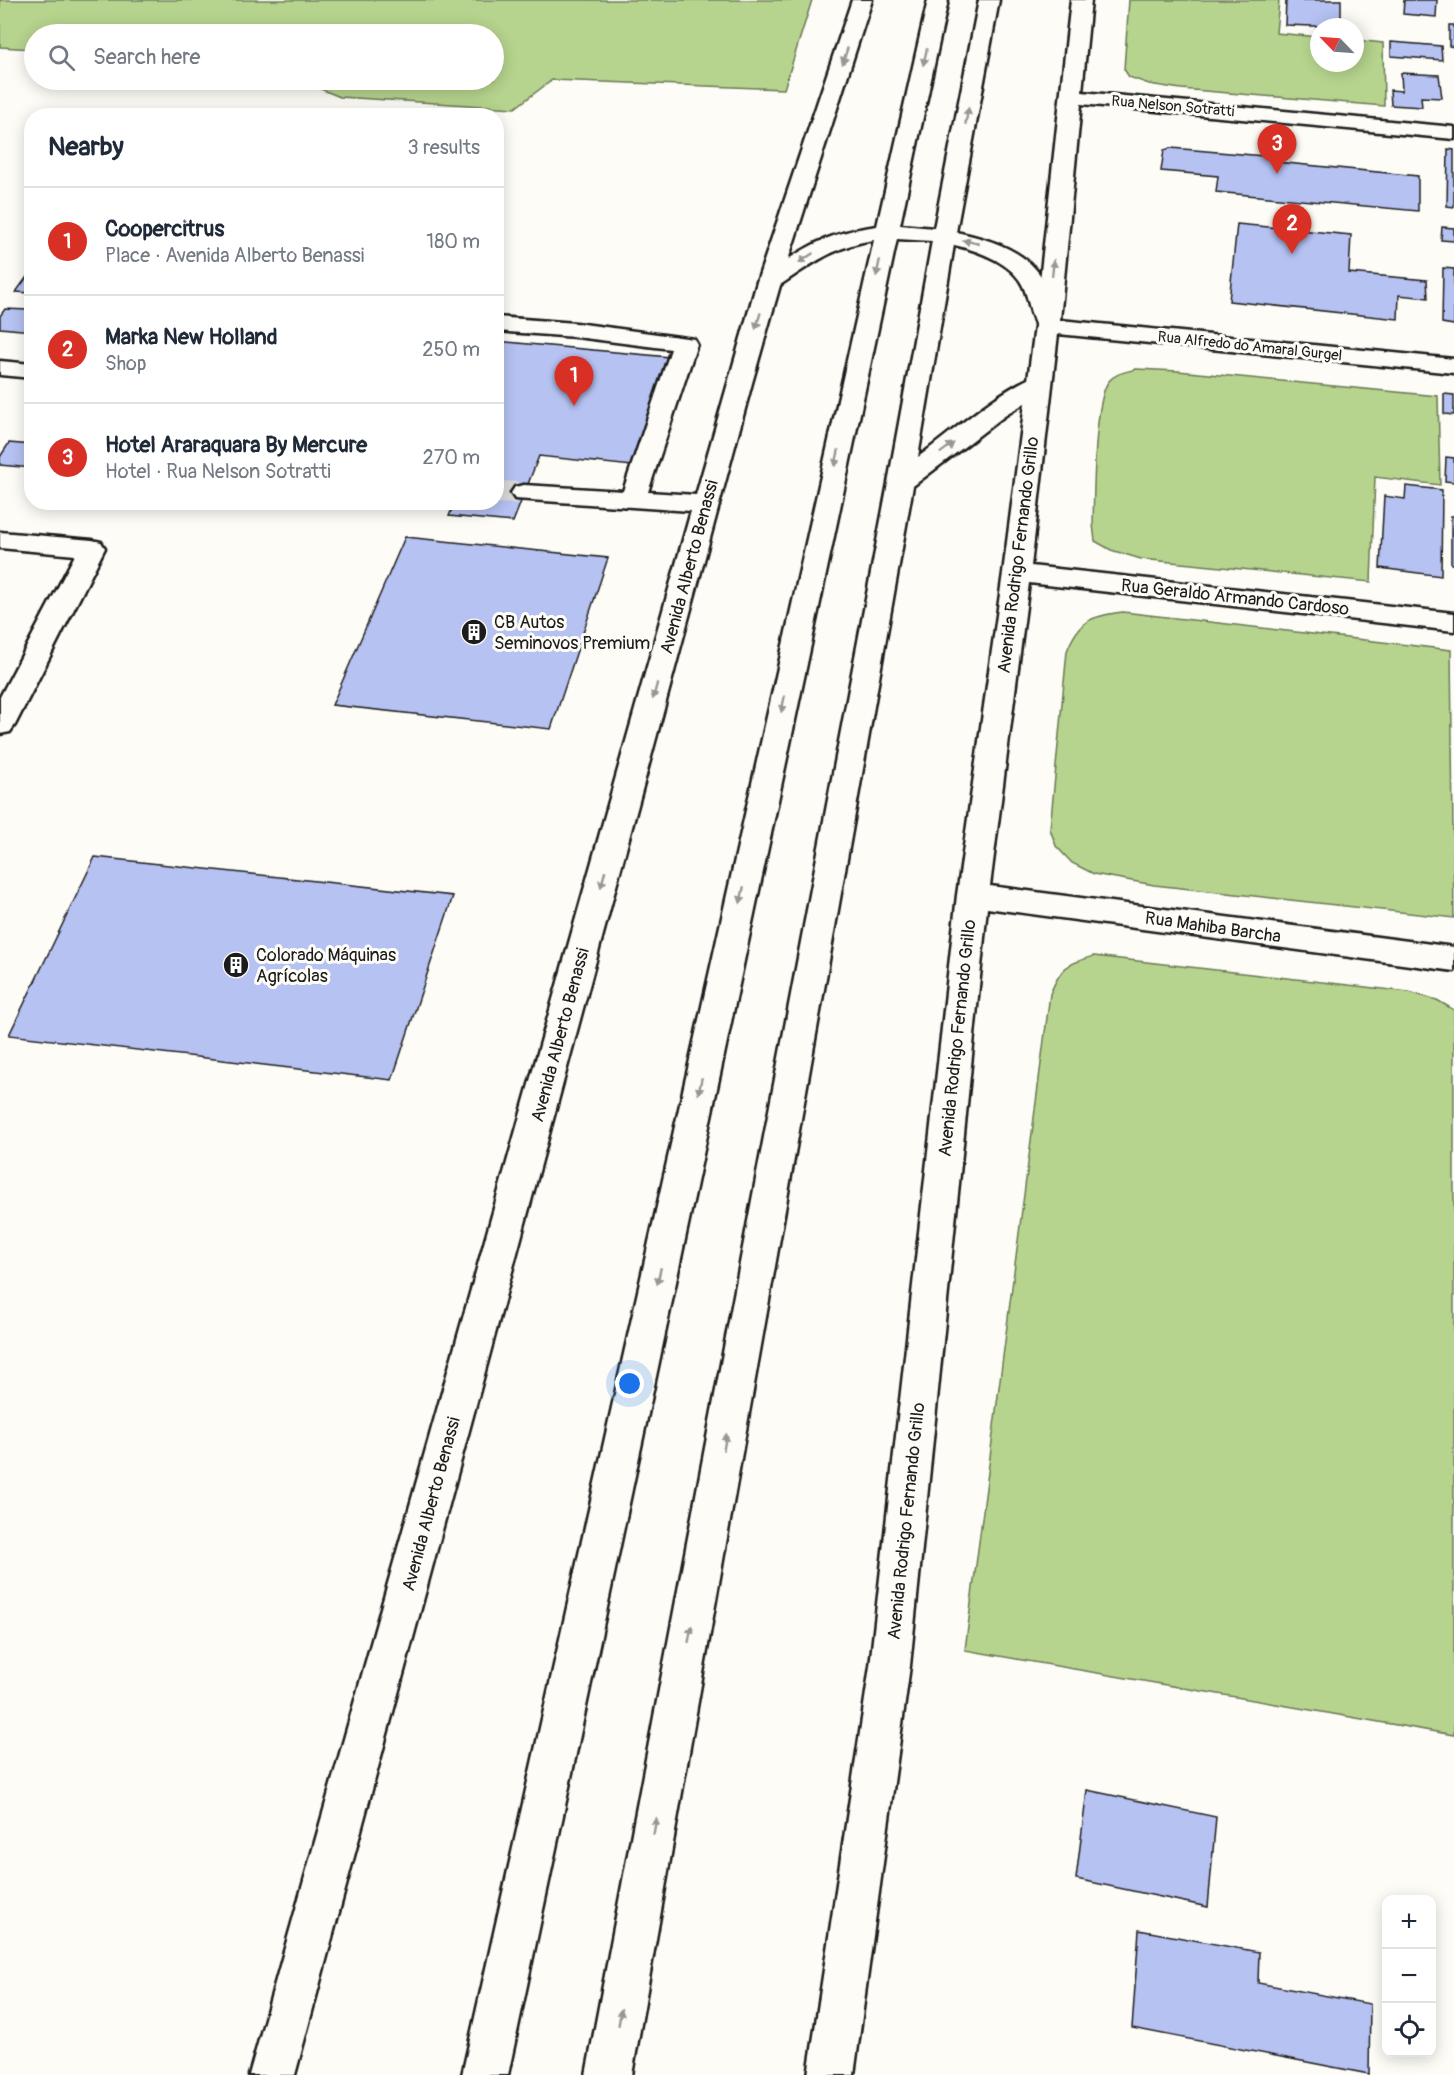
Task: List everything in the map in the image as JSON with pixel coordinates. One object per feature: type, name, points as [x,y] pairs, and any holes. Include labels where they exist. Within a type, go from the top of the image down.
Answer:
[{"type":"street","name":"Avenida Alberto Benassi","points":[[272,2075],[769,282],[861,0]]},
{"type":"street","points":[[485,2075],[938,0]]},
{"type":"street","points":[[609,2075],[989,0]]},
{"type":"street","name":"Avenida Rodrigo Fernando Grillo","points":[[831,2075],[890,1666],[973,895],[1017,573],[1047,326],[1081,0]]},
{"type":"street","name":"Rua Nelson Sotratti","points":[[1070,97],[1454,133]]},
{"type":"street","points":[[769,282],[819,249],[854,238],[886,232],[944,236],[986,246],[1012,260],[1033,282],[1047,326]]},
{"type":"street","points":[[504,325],[686,344],[633,499]]},
{"type":"street","name":"Rua Alfredo do Amaral Gurgel","points":[[1047,326],[1454,366]]},
{"type":"street","points":[[0,368],[24,370]]},
{"type":"street","points":[[901,483],[994,412],[1039,383]]},
{"type":"street","points":[[524,493],[706,504]]},
{"type":"street","points":[[0,725],[93,548],[4,547]]},
{"type":"street","name":"Rua Geraldo Armando Cardoso","points":[[1017,573],[1454,622]]},
{"type":"street","name":"Rua Mahiba Barcha","points":[[973,895],[1454,959]]},
{"type":"green space","points":[[0,0],[812,0],[784,89],[552,80],[515,108],[340,97],[323,90],[504,90],[504,24],[24,24],[24,48],[0,47]]},
{"type":"green space","points":[[1129,0],[1279,0],[1276,33],[1310,36],[1310,72],[1364,72],[1364,41],[1383,43],[1384,106],[1181,89],[1149,84],[1129,77],[1124,69]]},
{"type":"green space","points":[[1136,369],[1438,396],[1440,485],[1375,477],[1371,582],[1141,559],[1111,550],[1095,541],[1093,524],[1097,429],[1103,393],[1108,382],[1117,375]]},
{"type":"green space","points":[[1123,612],[1451,650],[1454,918],[1154,885],[1094,874],[1072,863],[1056,846],[1050,829],[1067,651],[1076,632],[1088,621],[1102,615]]},
{"type":"green space","points":[[1094,956],[1409,992],[1437,1000],[1454,1010],[1454,1735],[965,1650],[1050,994],[1061,972],[1071,964]]},
{"type":"building","points":[[1286,0],[1341,0],[1341,18],[1310,18],[1310,26],[1285,25]]},
{"type":"building","points":[[1404,0],[1437,0],[1436,17],[1403,14]]},
{"type":"building","points":[[1449,25],[1454,25],[1454,47],[1449,46]]},
{"type":"building","points":[[1391,42],[1441,46],[1442,60],[1391,56]]},
{"type":"building","points":[[1401,73],[1439,75],[1442,98],[1421,97],[1422,107],[1391,105],[1390,90],[1402,91]]},
{"type":"building","points":[[1171,148],[1276,157],[1276,162],[1418,176],[1418,211],[1216,192],[1218,176],[1161,171],[1164,150]]},
{"type":"building","points":[[1448,149],[1454,150],[1454,207],[1447,206]]},
{"type":"building","points":[[1237,224],[1351,235],[1349,273],[1427,280],[1428,298],[1399,295],[1398,319],[1229,301]]},
{"type":"building","points":[[1442,227],[1454,228],[1454,241],[1441,240]]},
{"type":"building","points":[[1443,268],[1454,269],[1454,325],[1442,323]]},
{"type":"building","points":[[24,281],[24,292],[16,292]]},
{"type":"building","points":[[5,309],[24,310],[24,330],[0,328],[0,316]]},
{"type":"building","points":[[504,342],[669,357],[632,466],[539,456],[513,522],[449,516],[452,510],[504,510]]},
{"type":"building","points":[[1444,394],[1454,395],[1454,415],[1444,414]]},
{"type":"building","points":[[9,443],[24,444],[24,467],[0,465],[0,457]]},
{"type":"building","points":[[1446,457],[1454,458],[1454,482],[1445,481]]},
{"type":"building","points":[[1406,486],[1442,490],[1441,576],[1380,568],[1384,496],[1405,499]]},
{"type":"building","points":[[1451,516],[1454,516],[1454,564],[1451,564]]},
{"type":"building","name":"CB Autos Seminovos Premium","points":[[405,537],[608,558],[551,729],[332,705]]},
{"type":"building","name":"Colorado Máquinas Agrícolas","points":[[95,857],[453,896],[392,1080],[9,1035]]},
{"type":"building","points":[[1087,1790],[1216,1817],[1208,1907],[1076,1879]]},
{"type":"building","points":[[1139,1930],[1259,1952],[1258,1983],[1370,2004],[1369,2074],[1132,2028]]},
{"type":"tunnel","points":[[504,492],[524,493]]},
{"type":"place","name":"Hotel Araraquara By Mercure","points":[[1277,174]]},
{"type":"place","name":"Marka New Holland","points":[[1292,254]]},
{"type":"place","name":"Coopercitrus","points":[[574,406]]},
{"type":"place","name":"CB Autos Seminovos Premium","points":[[474,632]]},
{"type":"place","name":"Colorado Máquinas Agrícolas","points":[[236,965]]}]
